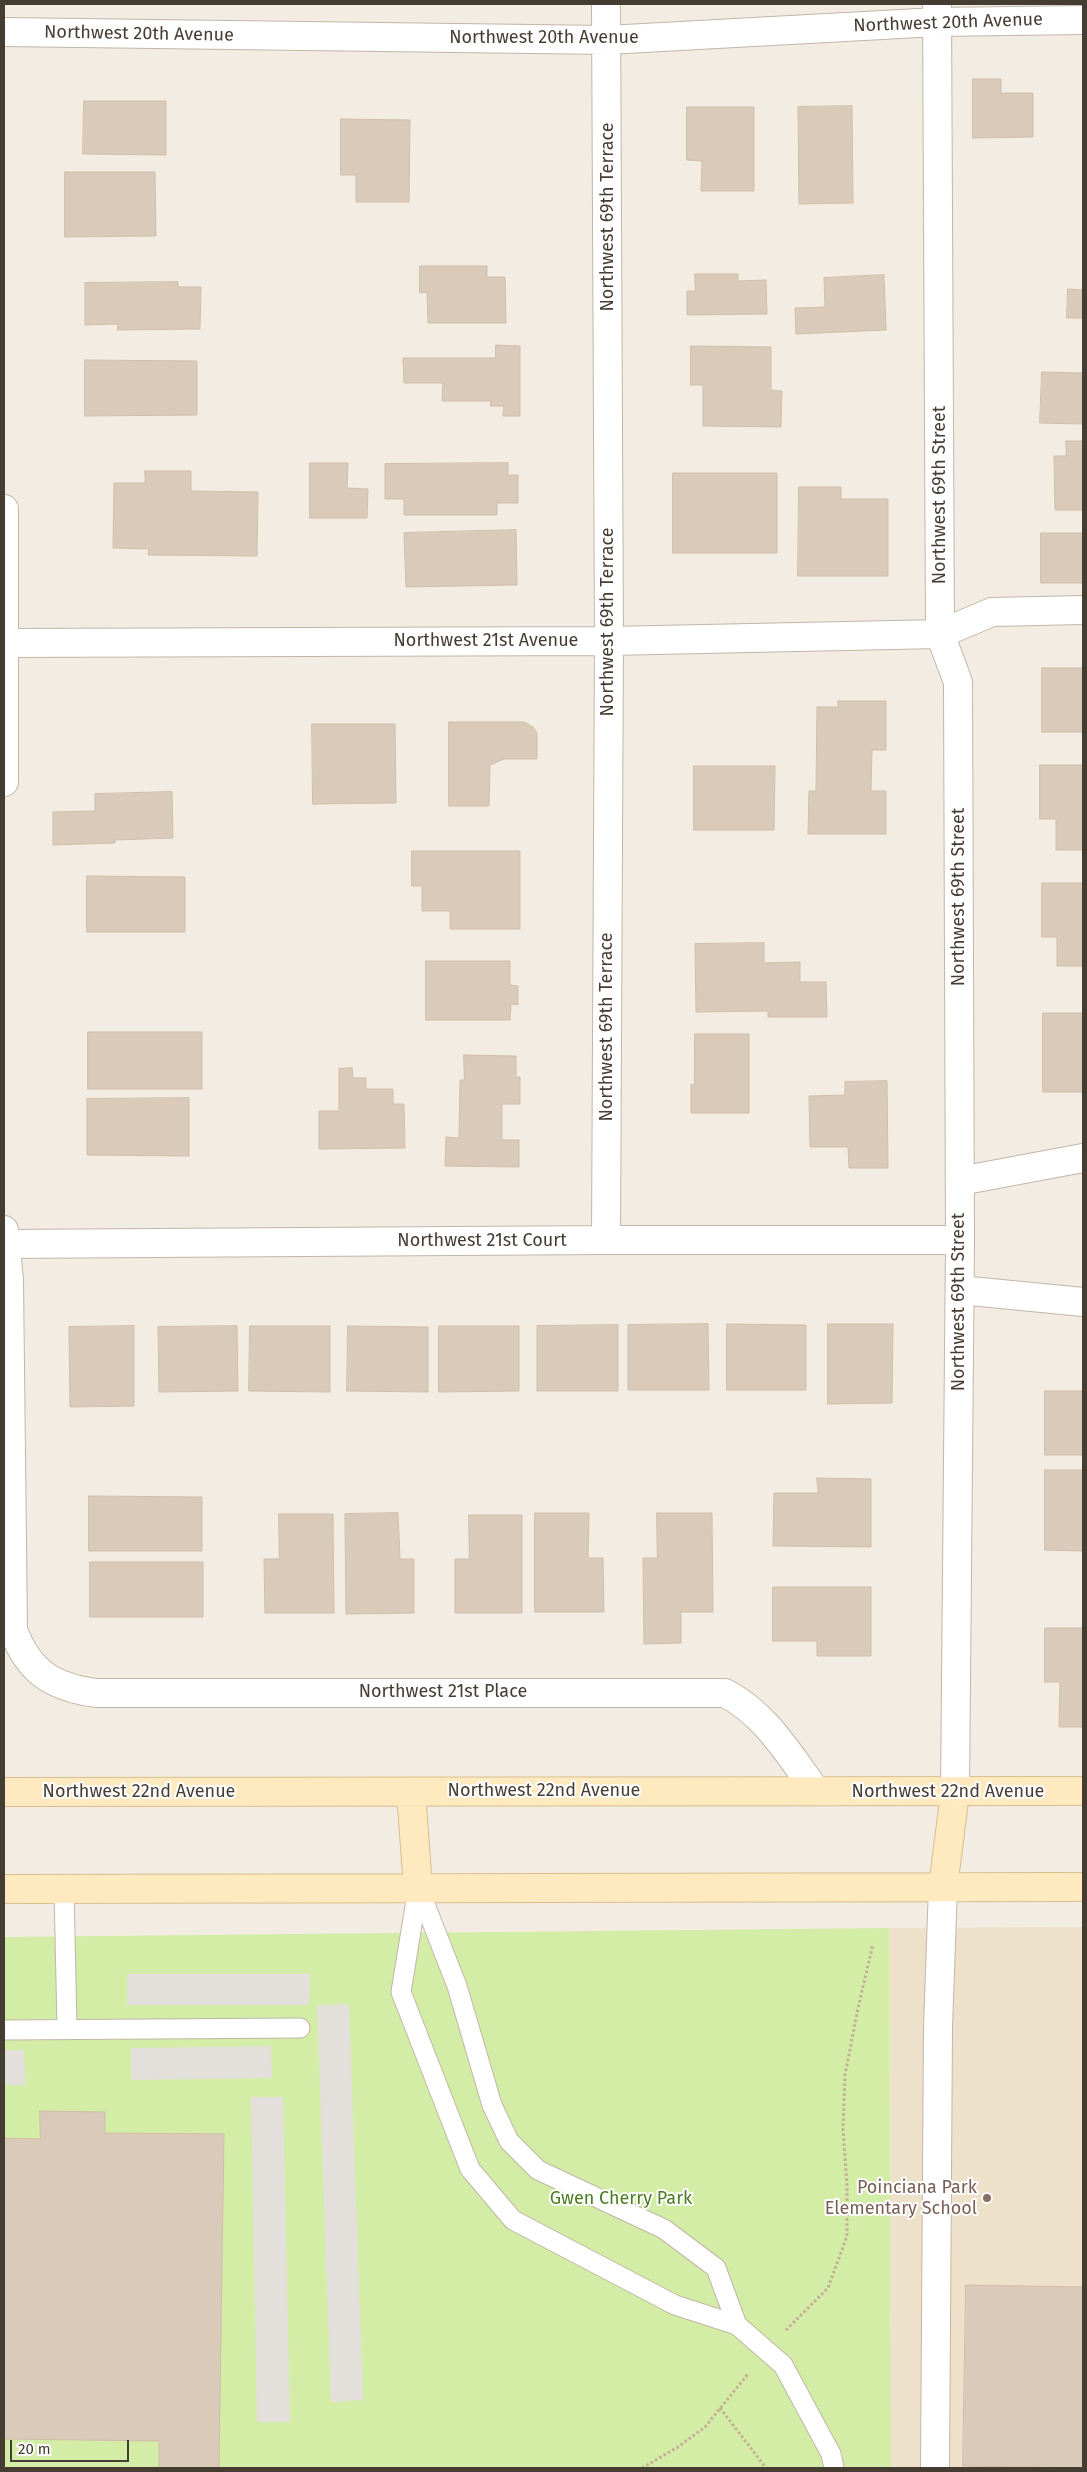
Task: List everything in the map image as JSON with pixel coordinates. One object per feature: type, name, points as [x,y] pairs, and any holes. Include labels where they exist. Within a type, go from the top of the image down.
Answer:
[{"type":"main road","name":"Northwest 22nd Avenue","points":[[4,1792],[1083,1792]]},
{"type":"main road","points":[[411,1792],[418,1888]]},
{"type":"main road","points":[[943,1887],[955,1793]]},
{"type":"main road","points":[[4,1889],[1083,1887]]},
{"type":"street","name":"Northwest 69th Terrace","points":[[606,4],[608,641],[606,1240]]},
{"type":"street","name":"Northwest 20th Avenue","points":[[4,32],[607,40],[937,13],[1083,20]]},
{"type":"street","name":"Northwest 69th Street","points":[[937,13],[940,634],[958,682],[960,1290],[955,1793]]},
{"type":"street","points":[[4,509],[4,782]]},
{"type":"street","name":"Northwest 21st Avenue","points":[[4,643],[608,641],[940,634],[992,612],[1083,610]]},
{"type":"street","points":[[960,1181],[1083,1158]]},
{"type":"street","name":"Northwest 21st Court","points":[[4,1239],[960,1240]]},
{"type":"street","name":"Northwest 21st Place","points":[[4,1239],[9,1280],[11,1607],[13,1630],[20,1649],[33,1666],[52,1681],[73,1690],[96,1693],[725,1693],[743,1702],[762,1720],[816,1791]]},
{"type":"street","points":[[960,1290],[1083,1302]]},
{"type":"street","points":[[935,2468],[938,2027],[943,1887]]},
{"type":"lane","points":[[418,1888],[402,1992],[470,2169],[513,2220],[675,2305],[737,2325],[782,2365],[831,2454],[834,2468]]},
{"type":"lane","points":[[418,1888],[457,1986],[492,2105],[509,2141],[538,2170],[664,2229],[716,2268],[737,2325]]},
{"type":"lane","points":[[64,1889],[67,2028]]},
{"type":"lane","points":[[4,2030],[67,2028],[300,2028]]},
{"type":"path","points":[[642,2468],[678,2447],[705,2427],[794,2321],[828,2288],[847,2236],[847,2185],[843,2129],[845,2075],[873,1944]]},
{"type":"path","points":[[720,2408],[766,2468]]},
{"type":"shaded area","name":"Poinciana Park Elementary School","points":[[1083,1927],[1083,2468],[891,2468],[889,1928]]},
{"type":"shaded area","points":[[127,1974],[310,1974],[309,2005],[127,2005]]},
{"type":"shaded area","points":[[349,2004],[363,2400],[331,2402],[317,2005]]},
{"type":"shaded area","points":[[271,2046],[272,2078],[131,2080],[131,2048]]},
{"type":"shaded area","points":[[4,2050],[24,2050],[25,2085],[4,2085]]},
{"type":"shaded area","points":[[251,2097],[283,2097],[290,2422],[257,2422]]},
{"type":"green space","name":"Gwen Cherry Park","points":[[889,1928],[891,2468],[4,2468],[4,1937]]},
{"type":"building","points":[[973,79],[1001,79],[1001,93],[1033,93],[1033,137],[973,138]]},
{"type":"building","points":[[84,101],[166,101],[166,155],[83,154]]},
{"type":"building","points":[[852,106],[853,203],[799,204],[798,107]]},
{"type":"building","points":[[687,107],[754,107],[754,191],[701,191],[702,161],[687,160]]},
{"type":"building","points":[[341,119],[410,120],[409,202],[356,202],[356,175],[341,175]]},
{"type":"building","points":[[65,172],[155,172],[156,236],[65,237]]},
{"type":"building","points":[[420,266],[487,266],[487,277],[505,277],[506,323],[428,323],[427,292],[420,293]]},
{"type":"building","points":[[695,274],[738,274],[738,281],[766,280],[767,314],[687,315],[687,291],[695,291]]},
{"type":"building","points":[[884,275],[886,330],[796,334],[795,308],[825,307],[824,278]]},
{"type":"building","points":[[178,282],[178,287],[201,287],[200,329],[117,330],[118,324],[85,325],[85,283]]},
{"type":"building","points":[[1068,289],[1083,290],[1083,318],[1067,318]]},
{"type":"building","points":[[496,345],[520,346],[520,416],[503,416],[504,406],[490,406],[491,401],[442,401],[443,383],[404,383],[403,358],[495,358]]},
{"type":"building","points":[[691,346],[771,347],[771,390],[782,391],[781,427],[703,426],[703,385],[691,385]]},
{"type":"building","points":[[85,360],[197,361],[197,415],[85,416]]},
{"type":"building","points":[[1042,372],[1083,373],[1083,424],[1040,423]]},
{"type":"building","points":[[1066,441],[1083,441],[1083,510],[1055,510],[1054,456],[1066,456]]},
{"type":"building","points":[[310,463],[348,463],[347,488],[368,489],[367,518],[310,518]]},
{"type":"building","points":[[508,463],[508,475],[518,475],[518,503],[497,503],[497,515],[404,515],[404,499],[385,499],[385,464]]},
{"type":"building","points":[[145,471],[191,471],[191,491],[258,492],[257,556],[148,555],[149,549],[113,548],[114,483],[145,483]]},
{"type":"building","points":[[673,473],[777,473],[777,553],[673,553]]},
{"type":"building","points":[[799,487],[841,487],[841,499],[888,499],[888,576],[798,576]]},
{"type":"building","points":[[516,530],[517,585],[406,587],[404,533]]},
{"type":"building","points":[[1041,533],[1083,533],[1083,583],[1041,583]]},
{"type":"building","points":[[1042,668],[1083,668],[1083,732],[1042,732]]},
{"type":"building","points":[[838,701],[886,701],[886,750],[872,750],[871,791],[886,791],[886,834],[808,834],[809,791],[816,791],[817,707],[838,707]]},
{"type":"building","points":[[449,722],[524,722],[533,727],[537,733],[537,759],[504,759],[490,765],[489,806],[449,806]]},
{"type":"building","points":[[312,724],[395,724],[396,803],[313,804]]},
{"type":"building","points":[[1040,765],[1083,765],[1083,850],[1056,850],[1056,819],[1040,819]]},
{"type":"building","points":[[694,766],[775,766],[774,830],[694,830]]},
{"type":"building","points":[[172,792],[173,838],[115,840],[115,843],[53,845],[53,812],[95,811],[95,794]]},
{"type":"building","points":[[412,851],[520,851],[520,929],[450,929],[450,911],[422,911],[422,886],[412,886]]},
{"type":"building","points":[[87,876],[185,877],[185,932],[87,932]]},
{"type":"building","points":[[1042,883],[1083,883],[1083,966],[1057,966],[1057,937],[1042,937]]},
{"type":"building","points":[[764,943],[764,963],[800,962],[800,982],[826,982],[827,1017],[768,1017],[768,1011],[696,1012],[695,944]]},
{"type":"building","points":[[426,961],[510,961],[510,985],[518,986],[518,1005],[511,1004],[510,1020],[426,1020]]},
{"type":"building","points":[[1043,1013],[1083,1013],[1083,1092],[1043,1092]]},
{"type":"building","points":[[88,1032],[202,1032],[202,1089],[88,1089]]},
{"type":"building","points":[[695,1034],[749,1034],[749,1113],[691,1113],[691,1084],[694,1085]]},
{"type":"building","points":[[464,1055],[516,1056],[516,1077],[520,1077],[520,1104],[502,1104],[502,1140],[519,1140],[519,1167],[445,1166],[446,1137],[459,1138],[460,1080],[464,1080]]},
{"type":"building","points":[[352,1068],[353,1078],[366,1078],[366,1089],[393,1089],[393,1104],[404,1104],[405,1148],[319,1149],[319,1111],[339,1111],[339,1069]]},
{"type":"building","points":[[887,1081],[888,1168],[849,1168],[848,1147],[810,1147],[809,1096],[845,1095],[845,1082]]},
{"type":"building","points":[[189,1098],[189,1156],[87,1155],[87,1099]]},
{"type":"building","points":[[708,1324],[709,1390],[628,1390],[628,1325]]},
{"type":"building","points":[[727,1324],[806,1325],[806,1390],[727,1390]]},
{"type":"building","points":[[828,1324],[893,1324],[892,1403],[828,1404]]},
{"type":"building","points":[[618,1325],[618,1391],[537,1391],[537,1326]]},
{"type":"building","points":[[134,1326],[134,1406],[70,1407],[69,1327]]},
{"type":"building","points":[[237,1326],[238,1391],[159,1392],[158,1327]]},
{"type":"building","points":[[250,1326],[330,1326],[330,1392],[249,1391]]},
{"type":"building","points":[[348,1326],[428,1327],[428,1392],[347,1391]]},
{"type":"building","points":[[439,1326],[519,1326],[519,1391],[439,1392]]},
{"type":"building","points":[[1045,1391],[1083,1391],[1083,1455],[1045,1455]]},
{"type":"building","points":[[1045,1470],[1083,1470],[1083,1551],[1045,1550]]},
{"type":"building","points":[[817,1478],[871,1479],[871,1547],[773,1546],[774,1493],[818,1493]]},
{"type":"building","points":[[89,1496],[202,1497],[202,1551],[89,1551]]},
{"type":"building","points":[[398,1513],[400,1559],[414,1559],[414,1613],[346,1614],[345,1514]]},
{"type":"building","points":[[535,1513],[589,1513],[588,1558],[603,1558],[604,1612],[535,1612]]},
{"type":"building","points":[[657,1513],[712,1513],[713,1612],[681,1612],[681,1643],[644,1644],[643,1558],[657,1558]]},
{"type":"building","points":[[279,1514],[333,1514],[334,1613],[265,1613],[264,1559],[279,1559]]},
{"type":"building","points":[[469,1515],[522,1515],[522,1613],[455,1613],[455,1559],[469,1559]]},
{"type":"building","points":[[90,1562],[203,1562],[203,1617],[90,1617]]},
{"type":"building","points":[[773,1587],[871,1587],[871,1656],[817,1656],[817,1641],[773,1641]]},
{"type":"building","points":[[1045,1628],[1083,1628],[1083,1727],[1059,1727],[1060,1682],[1045,1682]]},
{"type":"building","points":[[40,2111],[105,2112],[105,2133],[224,2134],[219,2468],[159,2468],[159,2441],[4,2439],[4,2138],[40,2139]]},
{"type":"building","points":[[966,2285],[1083,2287],[1083,2468],[963,2466]]},
{"type":"place","name":"Poinciana Park Elementary School","points":[[987,2198]]}]
